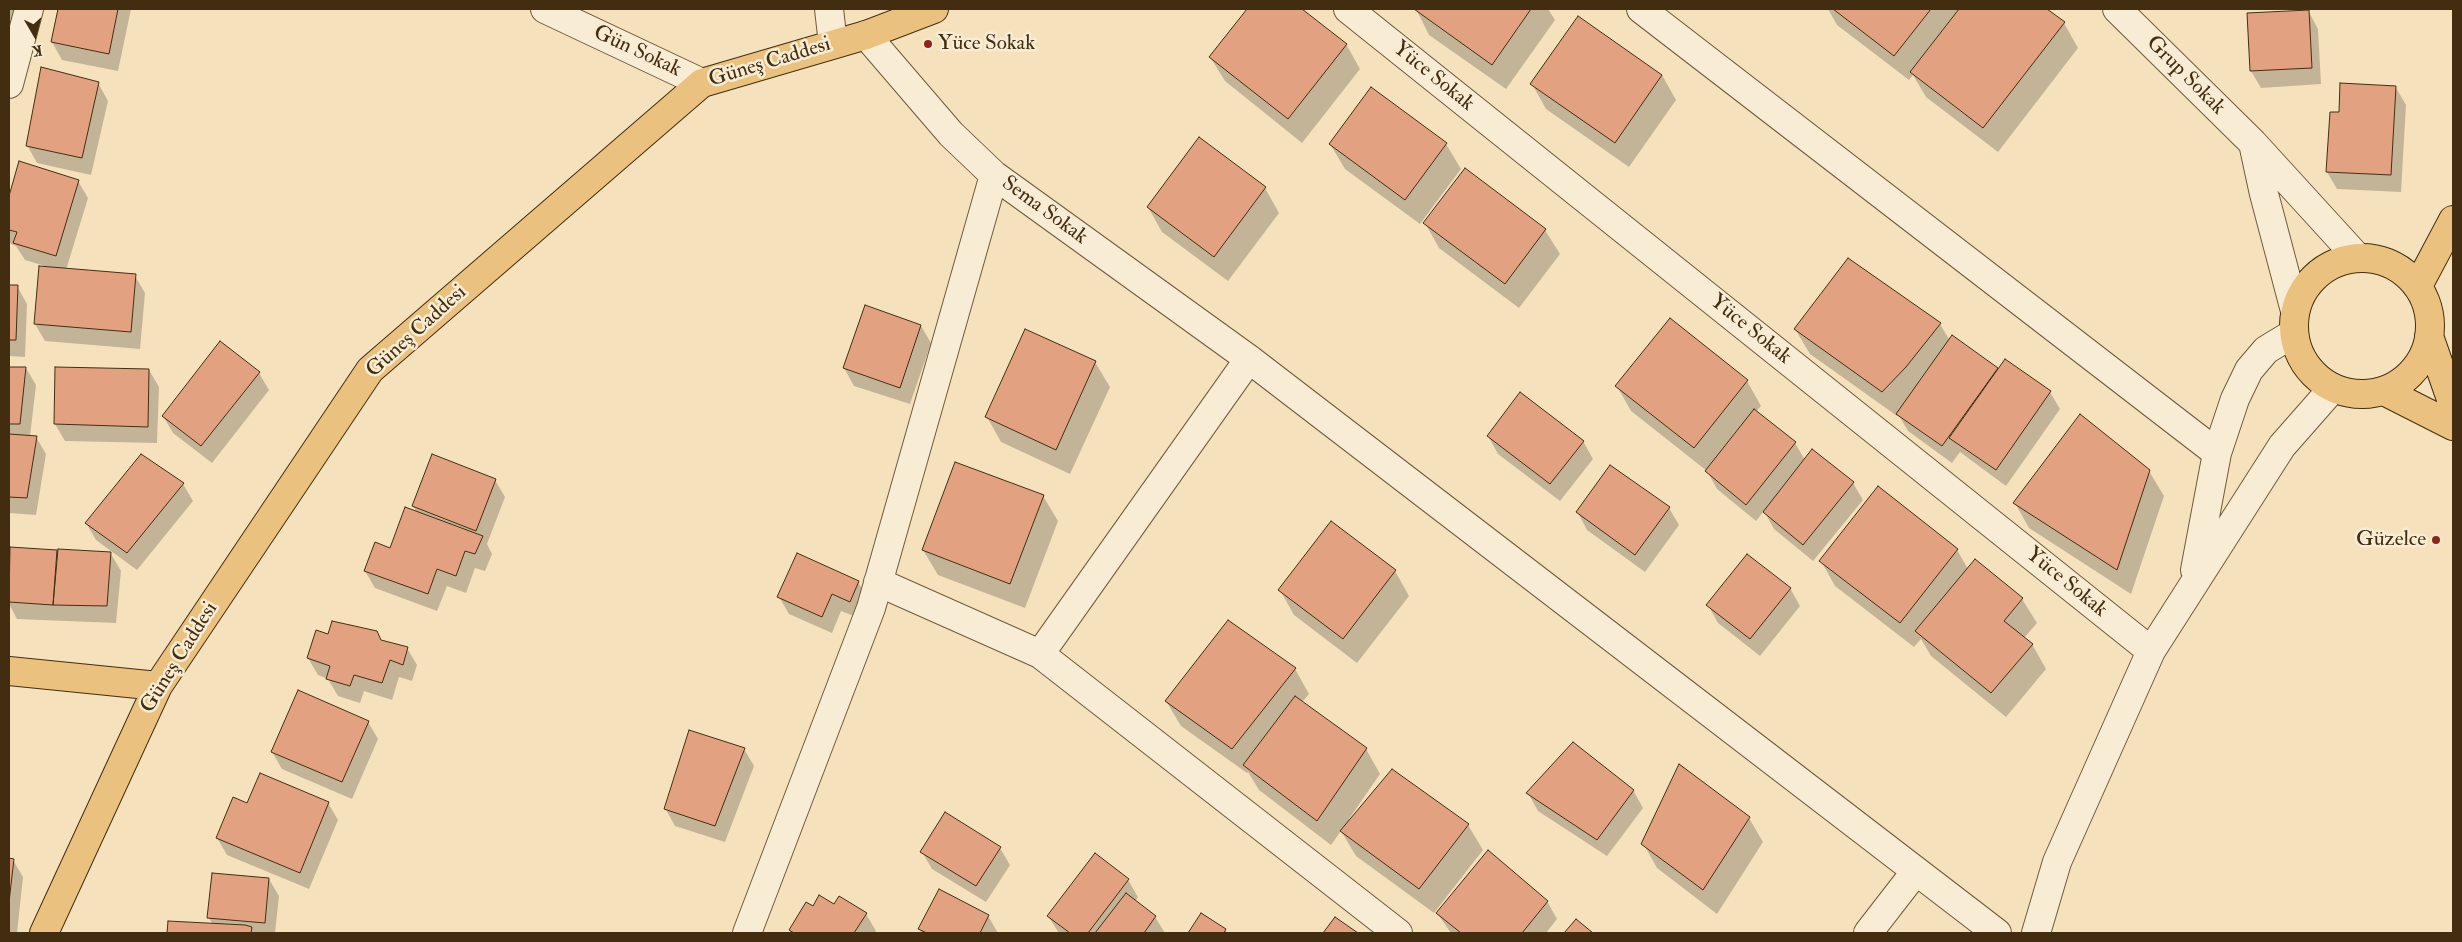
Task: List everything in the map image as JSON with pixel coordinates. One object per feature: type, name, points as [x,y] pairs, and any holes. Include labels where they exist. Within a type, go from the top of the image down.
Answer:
[{"type":"main road","name":"Güneş Caddesi","points":[[44,933],[158,686],[370,370],[702,82],[866,35],[934,9]]},
{"type":"main road","points":[[2418,286],[2453,220]]},
{"type":"main road","points":[[2358,258],[2381,260],[2401,270],[2418,286],[2426,302],[2430,318],[2429,336],[2425,354],[2415,370],[2401,382],[2384,391],[2358,394],[2333,388],[2314,375],[2300,356],[2294,322],[2303,291],[2317,274],[2336,263],[2358,258]]},
{"type":"main road","points":[[2429,336],[2453,405]]},
{"type":"main road","points":[[2384,391],[2453,426]]},
{"type":"main road","points":[[9,671],[158,686]]},
{"type":"street","points":[[9,84],[30,9]]},
{"type":"street","name":"Gün Sokak","points":[[546,9],[702,82]]},
{"type":"street","points":[[829,9],[833,44]]},
{"type":"street","name":"Yüce Sokak","points":[[1348,9],[2151,651]]},
{"type":"street","points":[[1641,9],[2217,453]]},
{"type":"street","name":"Grup Sokak","points":[[2117,9],[2253,144],[2358,258]]},
{"type":"street","name":"Sema Sokak","points":[[866,35],[951,134],[994,175],[1249,359],[1997,933]]},
{"type":"street","points":[[2192,584],[2217,453],[2235,400],[2250,370],[2266,350],[2294,322],[2253,144]]},
{"type":"street","points":[[747,933],[871,608],[994,175]]},
{"type":"street","points":[[1040,654],[1249,359]]},
{"type":"street","points":[[2036,933],[2057,862],[2151,651],[2192,584],[2282,446],[2333,388]]},
{"type":"street","points":[[878,582],[1040,654],[1398,933]]},
{"type":"street","points":[[1868,933],[1916,871]]},
{"type":"building","points":[[58,9],[118,9],[109,54],[51,42]]},
{"type":"building","points":[[1247,9],[1302,9],[1347,44],[1288,119],[1209,57]]},
{"type":"building","points":[[1414,9],[1531,9],[1492,65]]},
{"type":"building","points":[[1833,9],[1931,9],[1894,56]]},
{"type":"building","points":[[1959,9],[2047,9],[2065,22],[1983,128],[1910,72]]},
{"type":"building","points":[[2309,10],[2312,68],[2250,71],[2247,13]]},
{"type":"building","points":[[1578,16],[1662,75],[1615,143],[1530,84]]},
{"type":"building","points":[[41,67],[99,82],[82,158],[26,146]]},
{"type":"building","points":[[2340,83],[2396,86],[2391,175],[2326,172],[2330,112],[2339,112]]},
{"type":"building","points":[[1371,87],[1447,143],[1405,200],[1329,144]]},
{"type":"building","points":[[1199,137],[1266,187],[1214,257],[1147,207]]},
{"type":"building","points":[[19,161],[79,180],[56,256],[13,243],[17,232],[9,230],[9,196]]},
{"type":"building","points":[[1465,168],[1546,229],[1505,284],[1423,223]]},
{"type":"building","points":[[1848,258],[1941,323],[1906,367],[1882,392],[1794,329]]},
{"type":"building","points":[[39,266],[136,274],[131,332],[34,324]]},
{"type":"building","points":[[9,285],[18,285],[16,340],[9,340]]},
{"type":"building","points":[[865,305],[921,325],[900,388],[843,368]]},
{"type":"building","points":[[1670,318],[1748,380],[1694,448],[1615,386]]},
{"type":"building","points":[[1025,329],[1096,361],[1056,450],[985,417]]},
{"type":"building","points":[[1952,335],[1998,368],[1942,446],[1896,414]]},
{"type":"building","points":[[220,341],[260,372],[201,446],[162,416]]},
{"type":"building","points":[[2005,359],[2051,391],[1996,470],[1949,438]]},
{"type":"building","points":[[9,367],[26,367],[20,424],[9,424]]},
{"type":"building","points":[[55,367],[149,369],[148,427],[54,424]]},
{"type":"building","points":[[1520,392],[1584,441],[1550,484],[1487,436]]},
{"type":"building","points":[[1754,409],[1796,442],[1746,505],[1705,471]]},
{"type":"building","points":[[2080,414],[2150,470],[2117,570],[2013,503]]},
{"type":"building","points":[[9,434],[37,436],[27,498],[9,497]]},
{"type":"building","points":[[1812,449],[1854,482],[1803,545],[1763,512]]},
{"type":"building","points":[[141,454],[184,483],[127,553],[85,523]]},
{"type":"building","points":[[432,454],[496,479],[476,531],[412,506]]},
{"type":"building","points":[[955,462],[1044,495],[1010,584],[922,550]]},
{"type":"building","points":[[1610,465],[1670,507],[1635,555],[1576,512]]},
{"type":"building","points":[[1878,486],[1958,549],[1900,623],[1819,561]]},
{"type":"building","points":[[405,507],[483,536],[475,554],[465,551],[456,576],[437,569],[428,594],[364,571],[375,542],[390,548]]},
{"type":"building","points":[[1331,521],[1396,570],[1343,639],[1278,590]]},
{"type":"building","points":[[10,547],[57,550],[53,605],[9,602]]},
{"type":"building","points":[[58,549],[111,552],[107,606],[53,605]]},
{"type":"building","points":[[797,553],[859,581],[850,602],[832,594],[822,617],[777,597]]},
{"type":"building","points":[[1747,554],[1791,588],[1750,639],[1706,605]]},
{"type":"building","points":[[1975,559],[2023,598],[2004,621],[2033,644],[1991,693],[1915,631]]},
{"type":"building","points":[[1228,620],[1296,668],[1232,749],[1165,701]]},
{"type":"building","points":[[332,621],[377,631],[381,640],[408,647],[403,665],[390,660],[382,683],[354,675],[350,686],[326,679],[330,666],[307,658],[316,630],[328,634]]},
{"type":"building","points":[[298,690],[369,721],[342,782],[271,752]]},
{"type":"building","points":[[1295,696],[1367,748],[1317,821],[1243,765]]},
{"type":"building","points":[[689,730],[745,748],[715,826],[664,809]]},
{"type":"building","points":[[1573,742],[1634,790],[1597,840],[1526,793]]},
{"type":"building","points":[[1679,764],[1750,817],[1703,890],[1641,844]]},
{"type":"building","points":[[1392,769],[1469,824],[1419,889],[1340,831]]},
{"type":"building","points":[[260,773],[329,802],[300,873],[216,838],[233,797],[247,803]]},
{"type":"building","points":[[945,812],[1001,847],[976,886],[920,852]]},
{"type":"building","points":[[1488,850],[1548,901],[1522,933],[1461,933],[1436,913]]},
{"type":"building","points":[[1095,853],[1129,879],[1088,933],[1070,933],[1047,916]]},
{"type":"building","points":[[9,858],[14,859],[9,902]]},
{"type":"building","points":[[212,873],[269,878],[265,923],[207,918]]},
{"type":"building","points":[[939,889],[989,915],[980,933],[927,933],[918,929]]},
{"type":"building","points":[[1126,893],[1156,916],[1144,933],[1095,933]]},
{"type":"building","points":[[819,895],[834,904],[839,896],[867,913],[854,933],[794,933],[789,930],[806,902],[813,906]]},
{"type":"building","points":[[1201,913],[1226,929],[1224,933],[1188,933]]},
{"type":"building","points":[[1335,917],[1358,933],[1323,933]]},
{"type":"building","points":[[1576,919],[1593,933],[1564,933]]},
{"type":"building","points":[[168,921],[252,927],[251,933],[167,933]]},
{"type":"place","name":"Yüce Sokak","points":[[928,44]]},
{"type":"place","name":"Güzelce","points":[[2436,540]]}]
